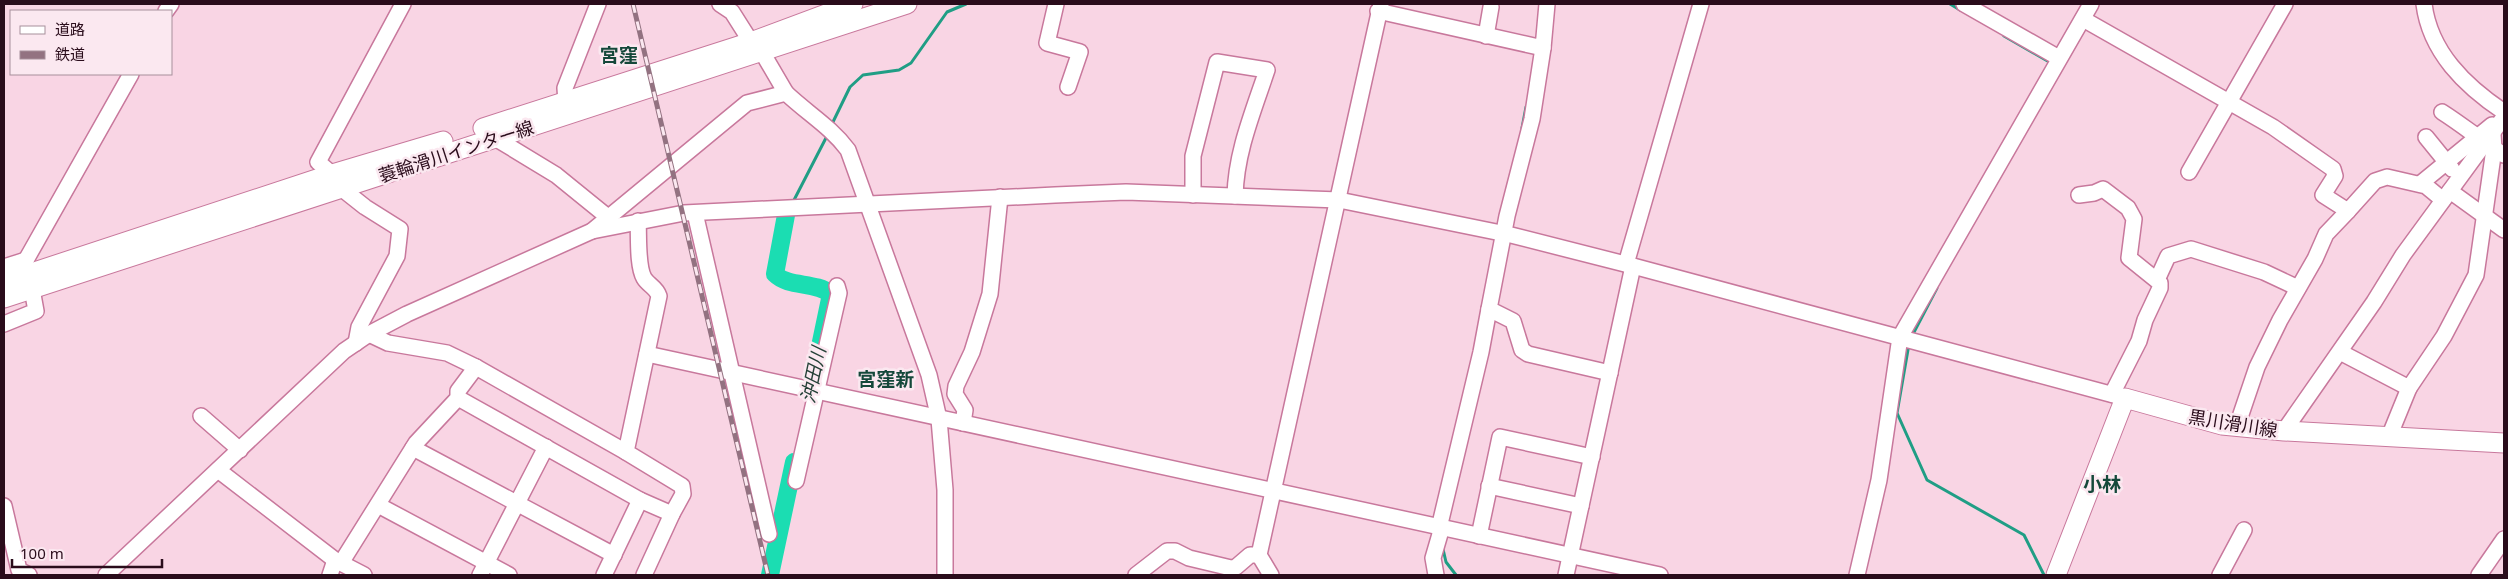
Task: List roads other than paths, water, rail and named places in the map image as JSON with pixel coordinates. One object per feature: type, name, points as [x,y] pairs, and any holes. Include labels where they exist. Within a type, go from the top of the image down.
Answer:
[{"type":"main road","name":"蓑輪滑川インター線","points":[[336,181],[495,138],[756,47],[853,4]]},
{"type":"main road","name":"蓑輪滑川インター線","points":[[4,298],[29,282],[336,181],[566,102],[907,4]]},
{"type":"main road","name":"蓑輪滑川インター線","points":[[4,282],[29,282]]},
{"type":"main road","name":"黒川滑川線","points":[[2119,396],[2181,415],[2237,426],[2284,432],[2504,443]]},
{"type":"main road","points":[[2056,575],[2119,396]]},
{"type":"street","points":[[356,343],[359,327],[397,256],[400,229],[364,207],[318,162],[403,4]]},
{"type":"street","points":[[566,102],[565,88],[598,4]]},
{"type":"street","points":[[1056,4],[1047,43],[1080,52],[1068,87]]},
{"type":"street","points":[[1436,575],[1433,558],[1440,534],[1439,528],[1481,352],[1504,234],[1532,119],[1544,48],[1547,4]]},
{"type":"street","points":[[1566,575],[1610,373],[1630,265],[1701,4]]},
{"type":"street","points":[[1964,4],[2060,58]]},
{"type":"street","points":[[1857,575],[1879,480],[1900,337],[2091,4]]},
{"type":"street","points":[[2189,172],[2285,4]]},
{"type":"street","points":[[2284,432],[2340,352],[2403,254],[2460,178],[2491,144],[2504,115],[2466,83],[2451,67],[2426,25],[2424,4]]},
{"type":"street","points":[[730,7],[786,93],[803,109],[831,130],[854,160],[929,375],[939,419],[945,490],[944,575]]},
{"type":"street","points":[[1486,36],[1491,7]]},
{"type":"street","points":[[1271,575],[1259,555],[1380,8],[1486,36],[1544,48]]},
{"type":"street","points":[[2083,19],[2273,127],[2333,169],[2335,176],[2323,195],[2348,211]]},
{"type":"street","points":[[1193,195],[1193,156],[1217,62],[1267,70],[1246,132],[1235,175],[1235,196]]},
{"type":"street","points":[[4,313],[29,282],[131,75]]},
{"type":"street","points":[[592,231],[747,103],[770,95],[786,93]]},
{"type":"street","points":[[2442,112],[2491,144]]},
{"type":"street","points":[[2426,137],[2460,178]]},
{"type":"street","points":[[495,138],[556,175],[609,218]]},
{"type":"street","points":[[2420,184],[2446,162],[2491,144]]},
{"type":"street","points":[[2388,437],[2409,388],[2444,336],[2476,275],[2486,217],[2491,144]]},
{"type":"street","points":[[2237,426],[2257,367],[2315,259],[2326,234],[2375,181],[2387,177],[2415,185],[2420,184],[2447,195],[2486,217],[2504,230]]},
{"type":"street","points":[[106,575],[344,351],[369,334],[406,314],[592,231],[638,221],[695,213],[869,203],[1126,192],[1338,200],[1504,234],[1630,265],[2119,396],[2145,320],[2160,288],[2157,280],[2129,258],[2134,219],[2128,208],[2103,189],[2094,193],[2079,195]]},
{"type":"street","points":[[963,423],[965,410],[955,394],[956,386],[972,352],[990,294],[1000,197]]},
{"type":"street","points":[[695,213],[769,534]]},
{"type":"street","points":[[626,452],[659,296],[656,288],[644,279],[641,270],[638,221]]},
{"type":"street","points":[[2157,280],[2168,256],[2191,249],[2264,272],[2298,288]]},
{"type":"street","points":[[4,267],[29,282],[36,311],[4,324]]},
{"type":"street","points":[[796,481],[839,293],[837,286]]},
{"type":"street","points":[[1489,309],[1514,321],[1522,350],[1528,354],[1610,373]]},
{"type":"street","points":[[369,334],[388,343],[447,353],[476,367],[682,486],[683,494],[644,575]]},
{"type":"street","points":[[2340,352],[2409,388]]},
{"type":"street","points":[[647,354],[1660,575]]},
{"type":"street","points":[[330,575],[378,505],[413,448],[458,398],[458,390],[476,367]]},
{"type":"street","points":[[458,398],[640,500],[672,514]]},
{"type":"street","points":[[201,416],[240,450]]},
{"type":"street","points":[[1479,536],[1500,437],[1592,457]]},
{"type":"street","points":[[483,569],[546,447]]},
{"type":"street","points":[[413,448],[614,555]]},
{"type":"street","points":[[218,470],[338,562],[364,575]]},
{"type":"street","points":[[1489,486],[1581,506]]},
{"type":"street","points":[[604,575],[640,500]]},
{"type":"street","points":[[378,505],[483,569],[509,575]]},
{"type":"street","points":[[4,506],[19,570],[29,575]]},
{"type":"street","points":[[2220,575],[2244,530]]},
{"type":"street","points":[[2478,575],[2504,539]]},
{"type":"street","points":[[1136,575],[1167,551],[1175,550],[1188,558],[1231,568],[1236,567],[1250,555],[1259,555]]},
{"type":"waterway","points":[[831,126],[850,87],[863,75],[899,70],[911,63],[947,12],[966,4]]},
{"type":"waterway","points":[[1950,4],[1960,10]]},
{"type":"waterway","points":[[2004,36],[2051,63]]},
{"type":"waterway","points":[[1522,128],[1526,107]]},
{"type":"waterway","points":[[793,202],[828,134]]},
{"type":"waterway","name":"沖田川","points":[[786,215],[775,274],[787,281],[817,287],[831,294],[818,356]]},
{"type":"waterway","points":[[1912,336],[1937,288]]},
{"type":"waterway","points":[[1909,344],[1897,413],[1927,480],[2024,535],[2044,575]]},
{"type":"waterway","name":"沖田川","points":[[770,575],[794,462]]},
{"type":"waterway","points":[[1443,549],[1446,562],[1456,575]]},
{"type":"railway","points":[[633,4],[768,575]]},
{"type":"district","name":"宮窪","points":[[619,55]]},
{"type":"district","name":"宮窪新","points":[[886,379]]},
{"type":"district","name":"小林","points":[[2102,484]]}]
